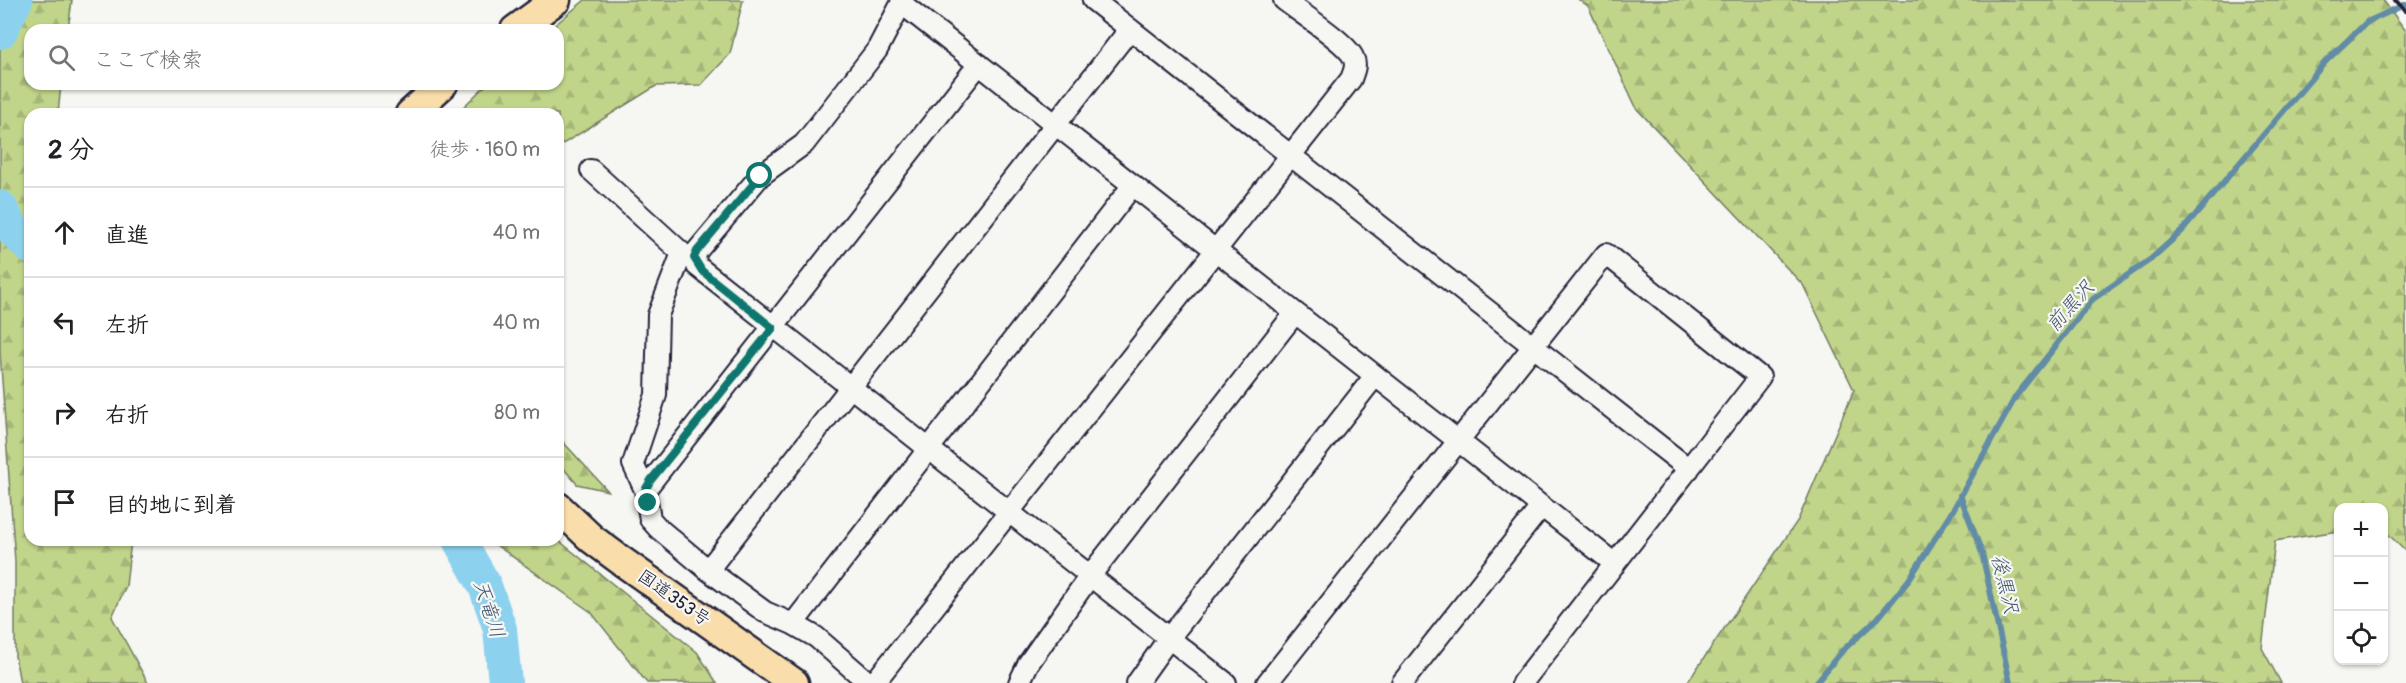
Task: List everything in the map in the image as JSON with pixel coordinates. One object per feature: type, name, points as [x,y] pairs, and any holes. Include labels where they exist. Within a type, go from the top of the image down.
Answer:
[{"type":"highway","points":[[523,24],[556,0]]},
{"type":"highway","points":[[417,108],[436,90]]},
{"type":"highway","name":"国道353号","points":[[564,513],[592,539],[623,562],[794,683]]},
{"type":"street","points":[[1093,0],[1689,470]]},
{"type":"street","points":[[874,683],[1351,79],[1356,67],[1353,56],[1284,0]]},
{"type":"street","points":[[1226,683],[773,328],[702,271],[694,258],[697,251],[760,176],[804,144],[877,50],[902,1],[1615,564]]},
{"type":"street","points":[[708,570],[1130,29]]},
{"type":"street","points":[[645,490],[979,64]]},
{"type":"street","points":[[591,170],[682,253],[658,315],[656,395],[633,464],[645,490],[650,519],[708,570],[765,612],[816,637],[869,683]]},
{"type":"street","points":[[793,624],[1133,185]]},
{"type":"street","points":[[1267,683],[1606,254],[1760,377],[1522,683]]},
{"type":"street","points":[[1019,683],[1029,664],[1089,577],[1295,312]]},
{"type":"street","points":[[1137,683],[1169,638],[1375,376]]},
{"type":"street","points":[[1402,683],[1541,507]]},
{"type":"green space","points":[[0,0],[72,0],[69,24],[24,24],[24,90],[60,90],[59,108],[24,108],[24,546],[130,546],[126,586],[112,617],[148,683],[20,683],[15,656],[15,561],[0,352]]},
{"type":"green space","points":[[585,0],[743,0],[730,54],[701,85],[656,86],[564,143],[564,108],[462,108],[481,90],[564,90],[564,24],[556,24]]},
{"type":"green space","points":[[1579,0],[2383,0],[2406,31],[2406,552],[2388,534],[2388,503],[2334,503],[2334,532],[2275,541],[2262,648],[2281,683],[1687,683],[1798,520],[1854,390],[1803,285],[1637,109],[1588,6]]},
{"type":"green space","points":[[564,443],[608,491],[577,484],[564,469]]},
{"type":"green space","points":[[564,545],[697,652],[717,683],[647,683],[591,612],[498,546]]},
{"type":"waterway","name":"天竜川","points":[[0,32],[16,0]]},
{"type":"waterway","name":"前黒沢","points":[[1816,683],[1842,651],[1878,618],[1908,581],[1953,510],[2016,396],[2093,299],[2151,259],[2182,231],[2326,61],[2367,22],[2406,4]]},
{"type":"waterway","name":"天竜川","points":[[0,207],[12,229],[24,241]]},
{"type":"waterway","name":"後黒沢","points":[[1960,495],[1982,553],[2010,683]]},
{"type":"waterway","name":"天竜川","points":[[462,546],[485,586],[500,629],[505,683]]},
{"type":"railway","points":[[2395,0],[2406,11]]},
{"type":"route","points":[[648,503],[645,490],[651,480],[773,328],[702,271],[694,258],[697,251],[760,176]]}]
